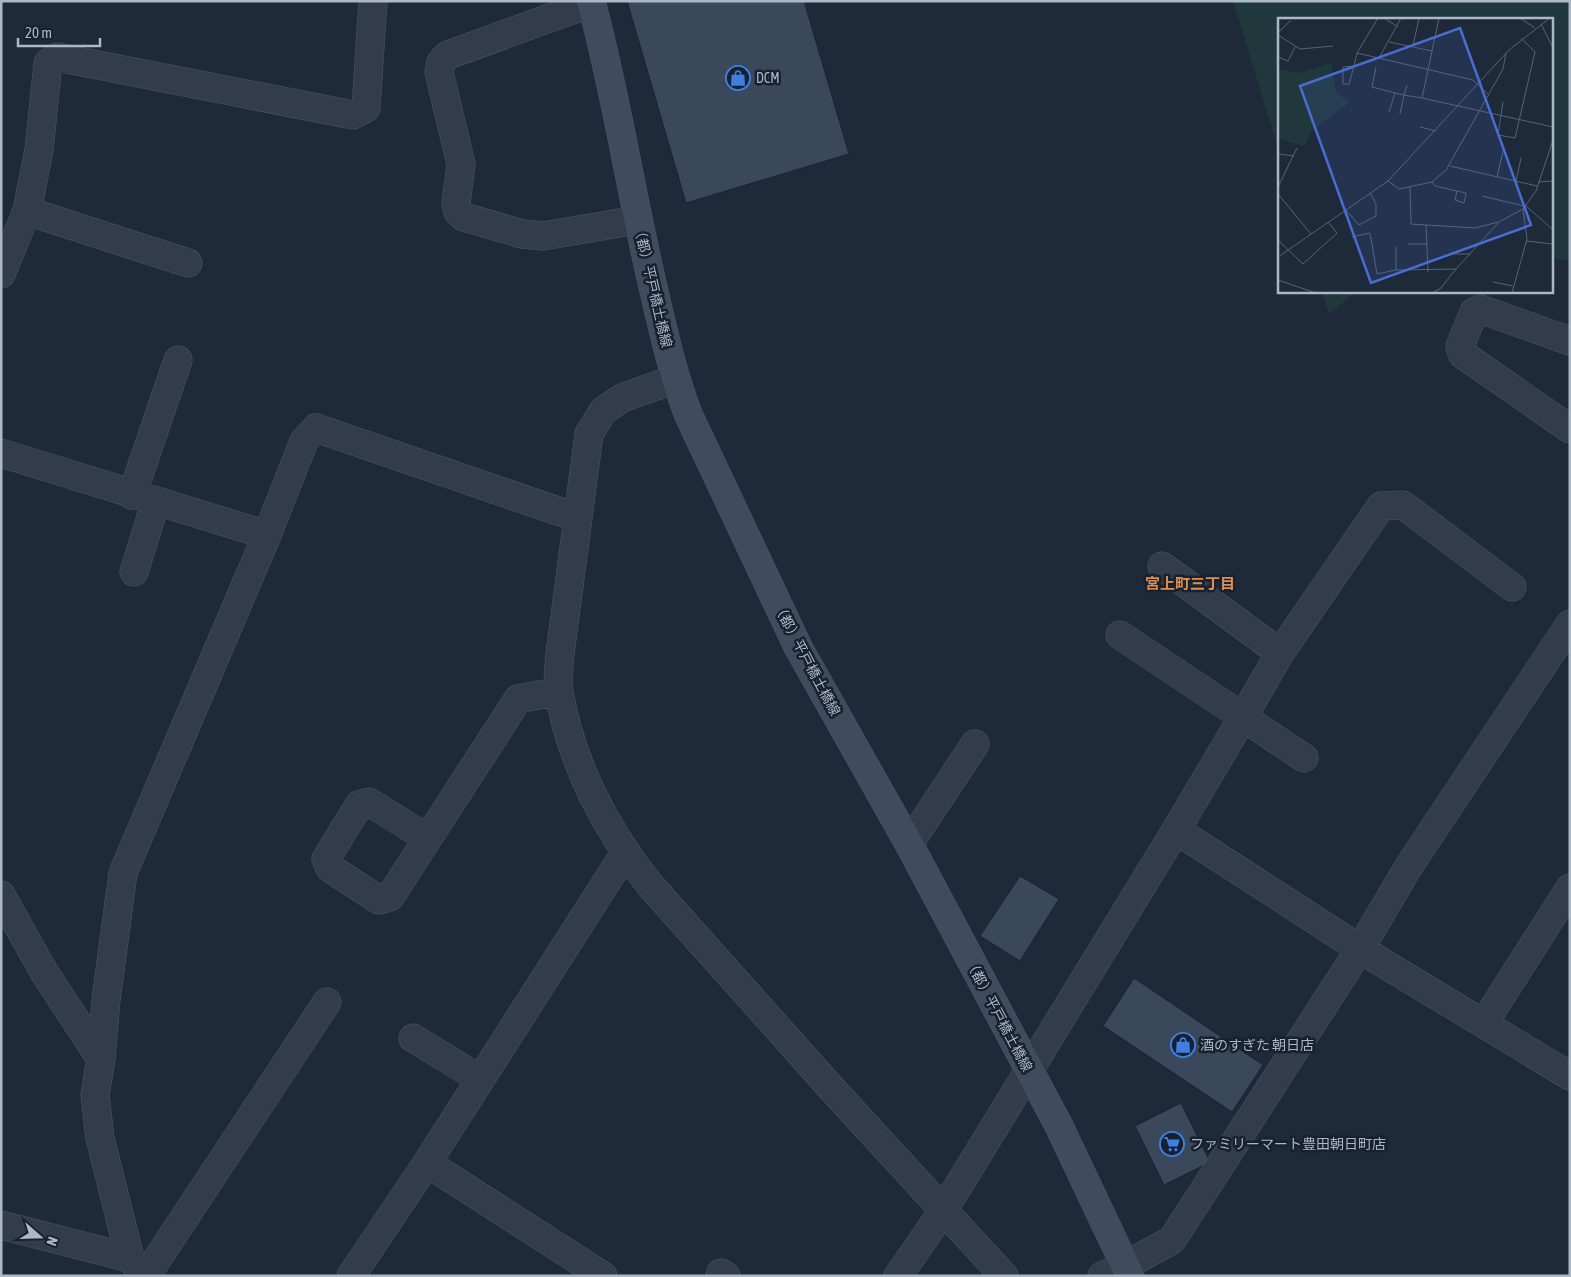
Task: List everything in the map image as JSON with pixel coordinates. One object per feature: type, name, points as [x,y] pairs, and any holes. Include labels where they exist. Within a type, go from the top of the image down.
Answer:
[{"type":"street","points":[[1,274],[28,210],[39,150],[48,63],[57,57],[353,115],[366,108],[373,1]]},
{"type":"street","points":[[591,2],[448,54],[441,62],[439,72],[462,164],[456,204],[458,212],[464,217],[522,234],[544,236],[637,220]]},
{"type":"street","name":"（都）平戸橋土橋線","points":[[591,2],[637,220],[675,379],[689,416],[798,647],[909,844],[1058,1126],[1119,1273]]},
{"type":"street","points":[[28,210],[188,263]]},
{"type":"street","points":[[1570,341],[1480,309],[1474,312],[1460,346],[1462,354],[1570,429]]},
{"type":"street","points":[[134,572],[144,498],[178,360]]},
{"type":"street","points":[[675,379],[622,398],[603,412],[589,434],[560,654],[559,690],[570,736],[587,782],[625,853],[650,885],[1004,1276]]},
{"type":"street","points":[[140,1270],[100,1138],[95,1095],[123,873],[268,535],[304,441],[316,428],[578,518]]},
{"type":"street","points":[[1,453],[268,535]]},
{"type":"street","points":[[898,1276],[943,1210],[1176,830],[1280,653],[1381,506],[1403,505],[1512,587]]},
{"type":"street","points":[[1162,566],[1280,653]]},
{"type":"street","points":[[1119,1273],[1172,1240],[1360,949],[1409,866],[1569,628]]},
{"type":"street","points":[[1120,636],[1304,758]]},
{"type":"street","points":[[427,838],[518,699],[559,690]]},
{"type":"street","points":[[909,844],[975,744]]},
{"type":"street","points":[[1176,830],[1360,949],[1570,1076]]},
{"type":"street","points":[[351,1276],[427,1163],[625,853]]},
{"type":"street","points":[[1,895],[44,972],[101,1059]]},
{"type":"street","points":[[1484,1023],[1567,900]]},
{"type":"street","points":[[140,1270],[327,1002]]},
{"type":"street","points":[[413,1038],[480,1079]]},
{"type":"street","points":[[427,1163],[602,1276]]},
{"type":"street","points":[[1,1225],[140,1270]]},
{"type":"street","points":[[720,1276],[721,1273],[726,1276]]},
{"type":"green space","points":[[1233,1],[1570,1],[1570,261],[1554,258],[1554,18],[1278,18],[1278,147]]},
{"type":"green space","points":[[1322,292],[1356,292],[1329,314]]},
{"type":"building","name":"DCM","points":[[627,1],[804,1],[849,154],[686,203]]},
{"type":"building","points":[[1020,876],[1059,899],[1020,961],[980,936]]},
{"type":"building","name":"酒のすぎた 朝日店","points":[[1134,978],[1263,1065],[1232,1112],[1103,1026]]},
{"type":"building","name":"ファミリーマート豊田朝日町店","points":[[1181,1103],[1210,1162],[1164,1185],[1135,1126]]},
{"type":"place","name":"DCM","points":[[738,78]]},
{"type":"place","name":"酒のすぎた 朝日店","points":[[1183,1045]]},
{"type":"place","name":"ファミリーマート豊田朝日町店","points":[[1172,1144]]},
{"type":"district","name":"宮上町三丁目","points":[[1190,584]]}]
